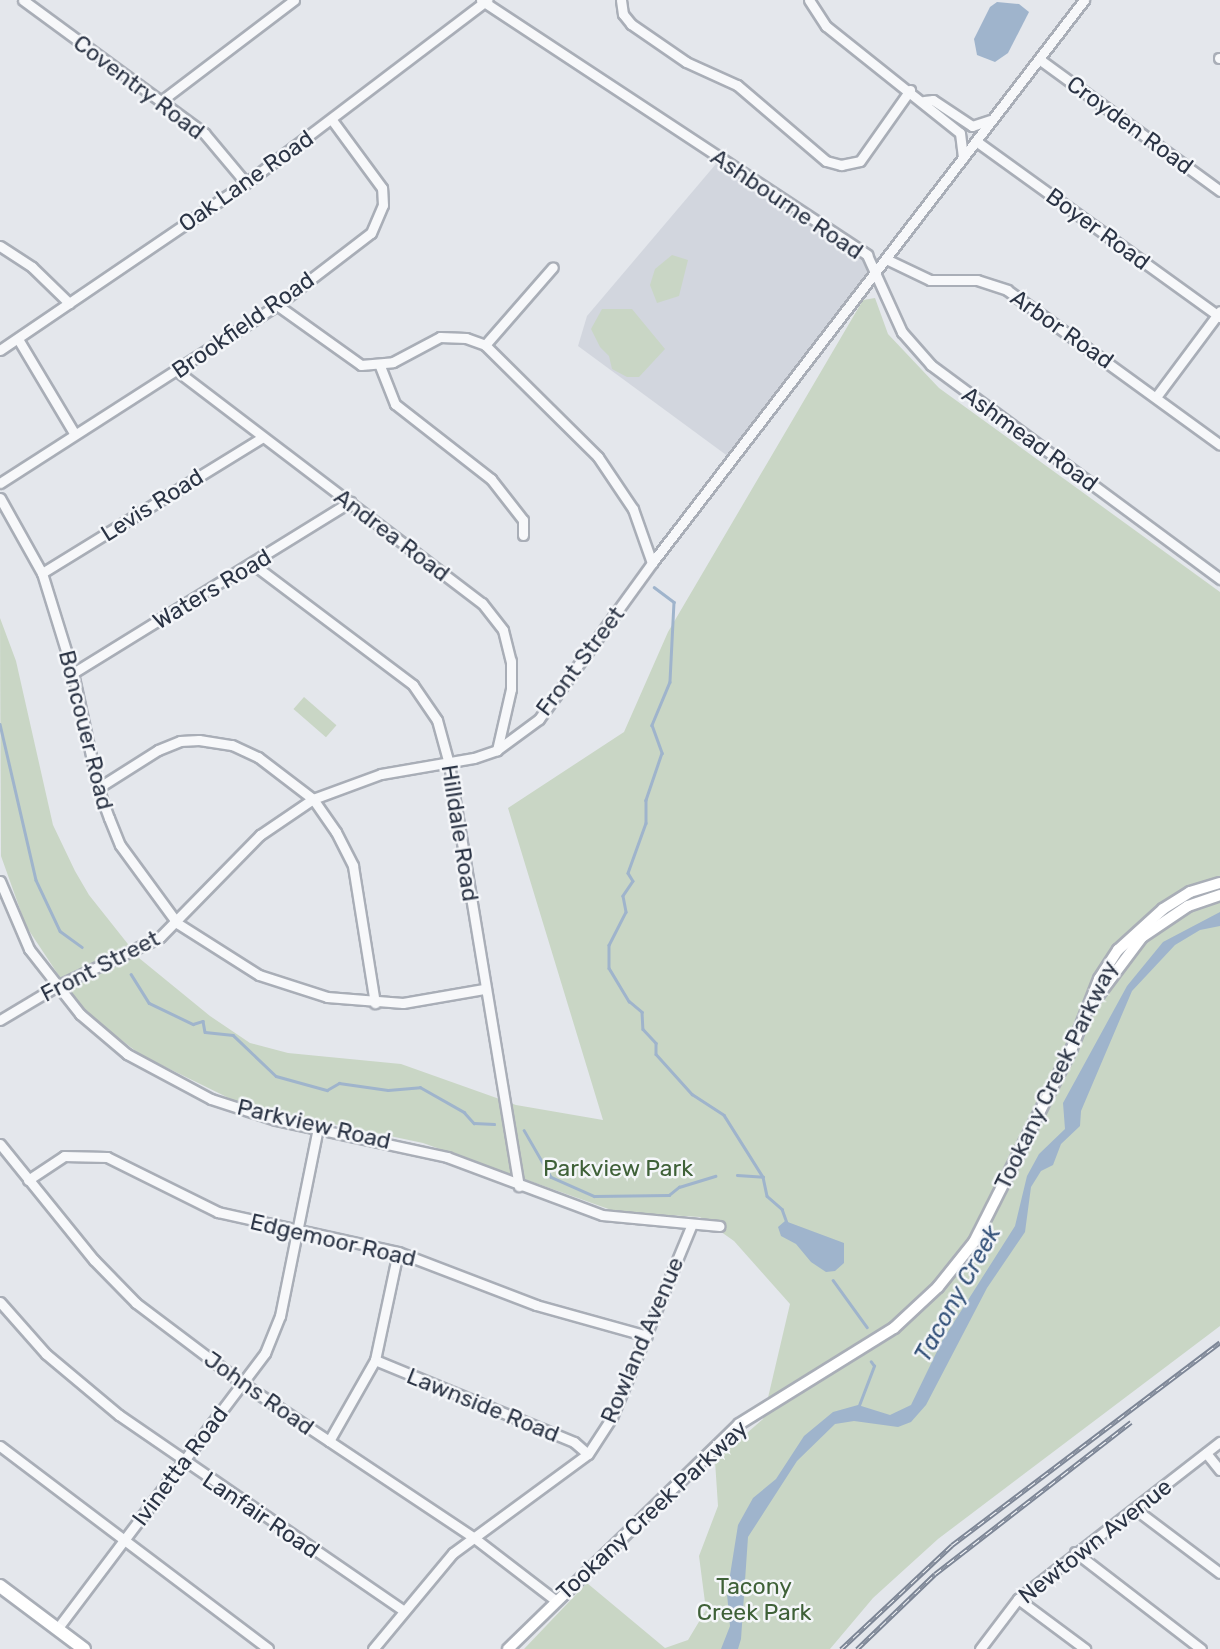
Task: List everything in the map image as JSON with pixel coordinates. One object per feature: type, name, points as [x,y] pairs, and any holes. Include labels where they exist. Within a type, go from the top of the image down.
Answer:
[{"type":"highway","points":[[0,1586],[84,1649]]},
{"type":"main road","name":"Tookany Creek Parkway","points":[[1095,999],[1099,979],[1135,930],[1189,892],[1220,883]]},
{"type":"main road","name":"Tookany Creek Parkway","points":[[508,1649],[555,1600],[738,1424],[894,1328],[939,1287],[974,1242],[1095,999],[1142,937],[1188,906],[1220,895]]},
{"type":"street","name":"Coventry Road","points":[[23,0],[204,133],[246,183]]},
{"type":"street","points":[[621,0],[623,14],[631,24],[686,62],[737,85],[826,161],[841,165],[860,161],[910,90]]},
{"type":"street","points":[[809,0],[826,26],[924,100],[933,100],[972,126],[995,117]]},
{"type":"street","name":"Oak Lane Road","points":[[0,350],[246,183],[332,120],[484,1]]},
{"type":"street","name":"Ashbourne Road","points":[[484,1],[854,246],[877,269],[1081,3]]},
{"type":"street","points":[[161,101],[287,2]]},
{"type":"street","name":"Croyden Road","points":[[1039,60],[1220,191]]},
{"type":"street","points":[[924,100],[926,107],[960,133],[963,158]]},
{"type":"street","name":"Brookfield Road","points":[[0,483],[276,305],[371,233],[381,215],[383,188],[332,120]]},
{"type":"street","name":"Boyer Road","points":[[976,141],[1219,314]]},
{"type":"street","points":[[0,246],[32,267],[69,303]]},
{"type":"street","name":"Arbor Road","points":[[886,259],[930,279],[977,280],[998,285],[1220,445]]},
{"type":"street","points":[[485,345],[553,267]]},
{"type":"street","name":"Front Street","points":[[0,1020],[57,986],[135,951],[177,923],[260,835],[313,799],[381,774],[449,764],[497,750],[539,719],[652,563],[877,269]]},
{"type":"street","name":"Ashmead Road","points":[[877,269],[894,318],[930,365],[1220,579]]},
{"type":"street","points":[[276,305],[349,360],[380,366],[440,337],[466,338],[485,345],[598,457],[633,509],[652,563]]},
{"type":"street","points":[[1156,397],[1219,314]]},
{"type":"street","points":[[18,339],[74,433]]},
{"type":"street","points":[[380,366],[395,404],[491,479],[523,520],[523,535]]},
{"type":"street","name":"Andrea Road","points":[[177,371],[482,603],[503,630],[512,677],[497,750]]},
{"type":"street","name":"Levis Road","points":[[42,573],[263,438]]},
{"type":"street","name":"Boncouer Road","points":[[0,498],[42,573],[73,673],[98,788],[120,845],[177,923],[220,954],[278,983],[327,997],[375,1003],[484,989]]},
{"type":"street","name":"Waters Road","points":[[73,673],[254,565],[350,502]]},
{"type":"street","name":"Hilldale Road","points":[[254,565],[413,685],[437,720],[449,764],[484,989],[519,1186]]},
{"type":"street","points":[[98,788],[158,750],[180,741],[221,741],[258,757],[313,799],[337,832],[353,866],[375,1003]]},
{"type":"street","name":"Parkview Road","points":[[0,881],[23,937],[57,986],[96,1028],[145,1065],[237,1109],[436,1154],[603,1215],[691,1226],[719,1226]]},
{"type":"street","name":"Ivinetta Road","points":[[57,1629],[242,1383],[273,1335],[318,1128]]},
{"type":"street","name":"Johns Road","points":[[0,1143],[28,1181],[136,1303],[242,1383],[473,1537],[555,1600]]},
{"type":"street","name":"Edgemoor Road","points":[[28,1181],[64,1156],[107,1157],[218,1212],[398,1252],[537,1305],[647,1336]]},
{"type":"street","name":"Rowland Avenue","points":[[373,1649],[439,1566],[473,1537],[588,1454],[612,1417],[691,1226]]},
{"type":"street","points":[[329,1441],[375,1360],[398,1252]]},
{"type":"street","name":"Lanfair Road","points":[[0,1302],[64,1371],[183,1462],[403,1610]]},
{"type":"street","name":"Lawnside Road","points":[[375,1360],[574,1442],[588,1454]]},
{"type":"street","name":"Newtown Avenue","points":[[979,1649],[1018,1599],[1075,1552],[1220,1442]]},
{"type":"street","points":[[0,1446],[268,1649]]},
{"type":"street","points":[[1206,1453],[1220,1470]]},
{"type":"street","points":[[1135,1509],[1220,1573]]},
{"type":"street","points":[[1075,1552],[1201,1649]]},
{"type":"street","points":[[1018,1599],[1085,1649]]},
{"type":"shaded area","points":[[721,158],[854,246],[877,269],[733,460],[578,346],[587,316]]},
{"type":"green space","points":[[672,255],[688,260],[679,296],[657,303],[650,285],[655,269]]},
{"type":"green space","points":[[875,298],[888,334],[939,388],[1220,592],[1220,1326],[938,1539],[873,1598],[830,1649],[524,1649],[587,1583],[665,1648],[688,1640],[706,1610],[699,1556],[718,1506],[715,1461],[763,1419],[790,1304],[734,1241],[700,1217],[617,1212],[423,1143],[243,1105],[141,1055],[94,1019],[73,997],[26,926],[1,856],[0,618],[16,661],[53,825],[89,895],[139,958],[210,1016],[250,1043],[288,1053],[401,1064],[516,1105],[603,1120],[508,808],[624,732],[668,632],[863,300]]},
{"type":"green space","points":[[602,309],[632,309],[665,349],[639,377],[627,377],[612,369],[609,356],[600,347],[591,329]]},
{"type":"green space","points":[[304,697],[336,725],[326,737],[294,709]]},
{"type":"water","points":[[997,2],[1019,4],[1029,12],[1008,53],[995,62],[977,55],[974,39],[990,7]]},
{"type":"water","points":[[1220,912],[1220,926],[1200,930],[1175,945],[1132,991],[1081,1111],[1080,1126],[1061,1144],[1053,1165],[1041,1171],[1031,1187],[1025,1232],[987,1288],[926,1405],[911,1422],[898,1427],[854,1421],[835,1424],[797,1461],[748,1537],[741,1639],[738,1649],[721,1649],[730,1626],[727,1594],[738,1525],[753,1498],[776,1479],[804,1436],[833,1412],[858,1405],[890,1415],[911,1405],[942,1341],[1015,1226],[1027,1176],[1039,1154],[1065,1129],[1063,1103],[1127,986],[1163,942]]},
{"type":"water","points":[[785,1221],[844,1243],[844,1263],[835,1271],[826,1272],[811,1262],[796,1244],[781,1236],[778,1227]]},
{"type":"waterway","points":[[654,587],[674,602],[670,682],[652,725],[662,753],[646,800],[646,823],[628,873],[633,881],[623,896],[626,912],[609,945],[609,968],[629,1001],[642,1012],[643,1029],[656,1043],[656,1054],[692,1094],[724,1115],[763,1177]]},
{"type":"waterway","points":[[0,724],[36,880],[60,931],[82,947]]},
{"type":"waterway","points":[[131,974],[149,1003],[193,1024],[203,1021],[205,1032],[233,1035],[276,1076],[327,1090],[339,1083],[388,1090],[420,1087],[464,1112],[474,1123],[494,1124]]},
{"type":"waterway","points":[[524,1130],[551,1177],[594,1196],[669,1195],[679,1187],[715,1176]]},
{"type":"waterway","points":[[737,1175],[763,1177],[767,1196],[782,1209],[787,1223]]},
{"type":"waterway","points":[[833,1280],[867,1327]]},
{"type":"waterway","points":[[858,1408],[874,1366],[871,1362]]},
{"type":"railway","points":[[841,1649],[952,1545],[1220,1342]]},
{"type":"railway","points":[[857,1649],[935,1574],[1131,1422]]},
{"type":"park label","name":"Parkview Park","points":[[618,1168]]},
{"type":"park label","name":"Tacony Creek Park","points":[[754,1599]]},
{"type":"water label","name":"Tacony Creek","points":[[958,1294]]}]
